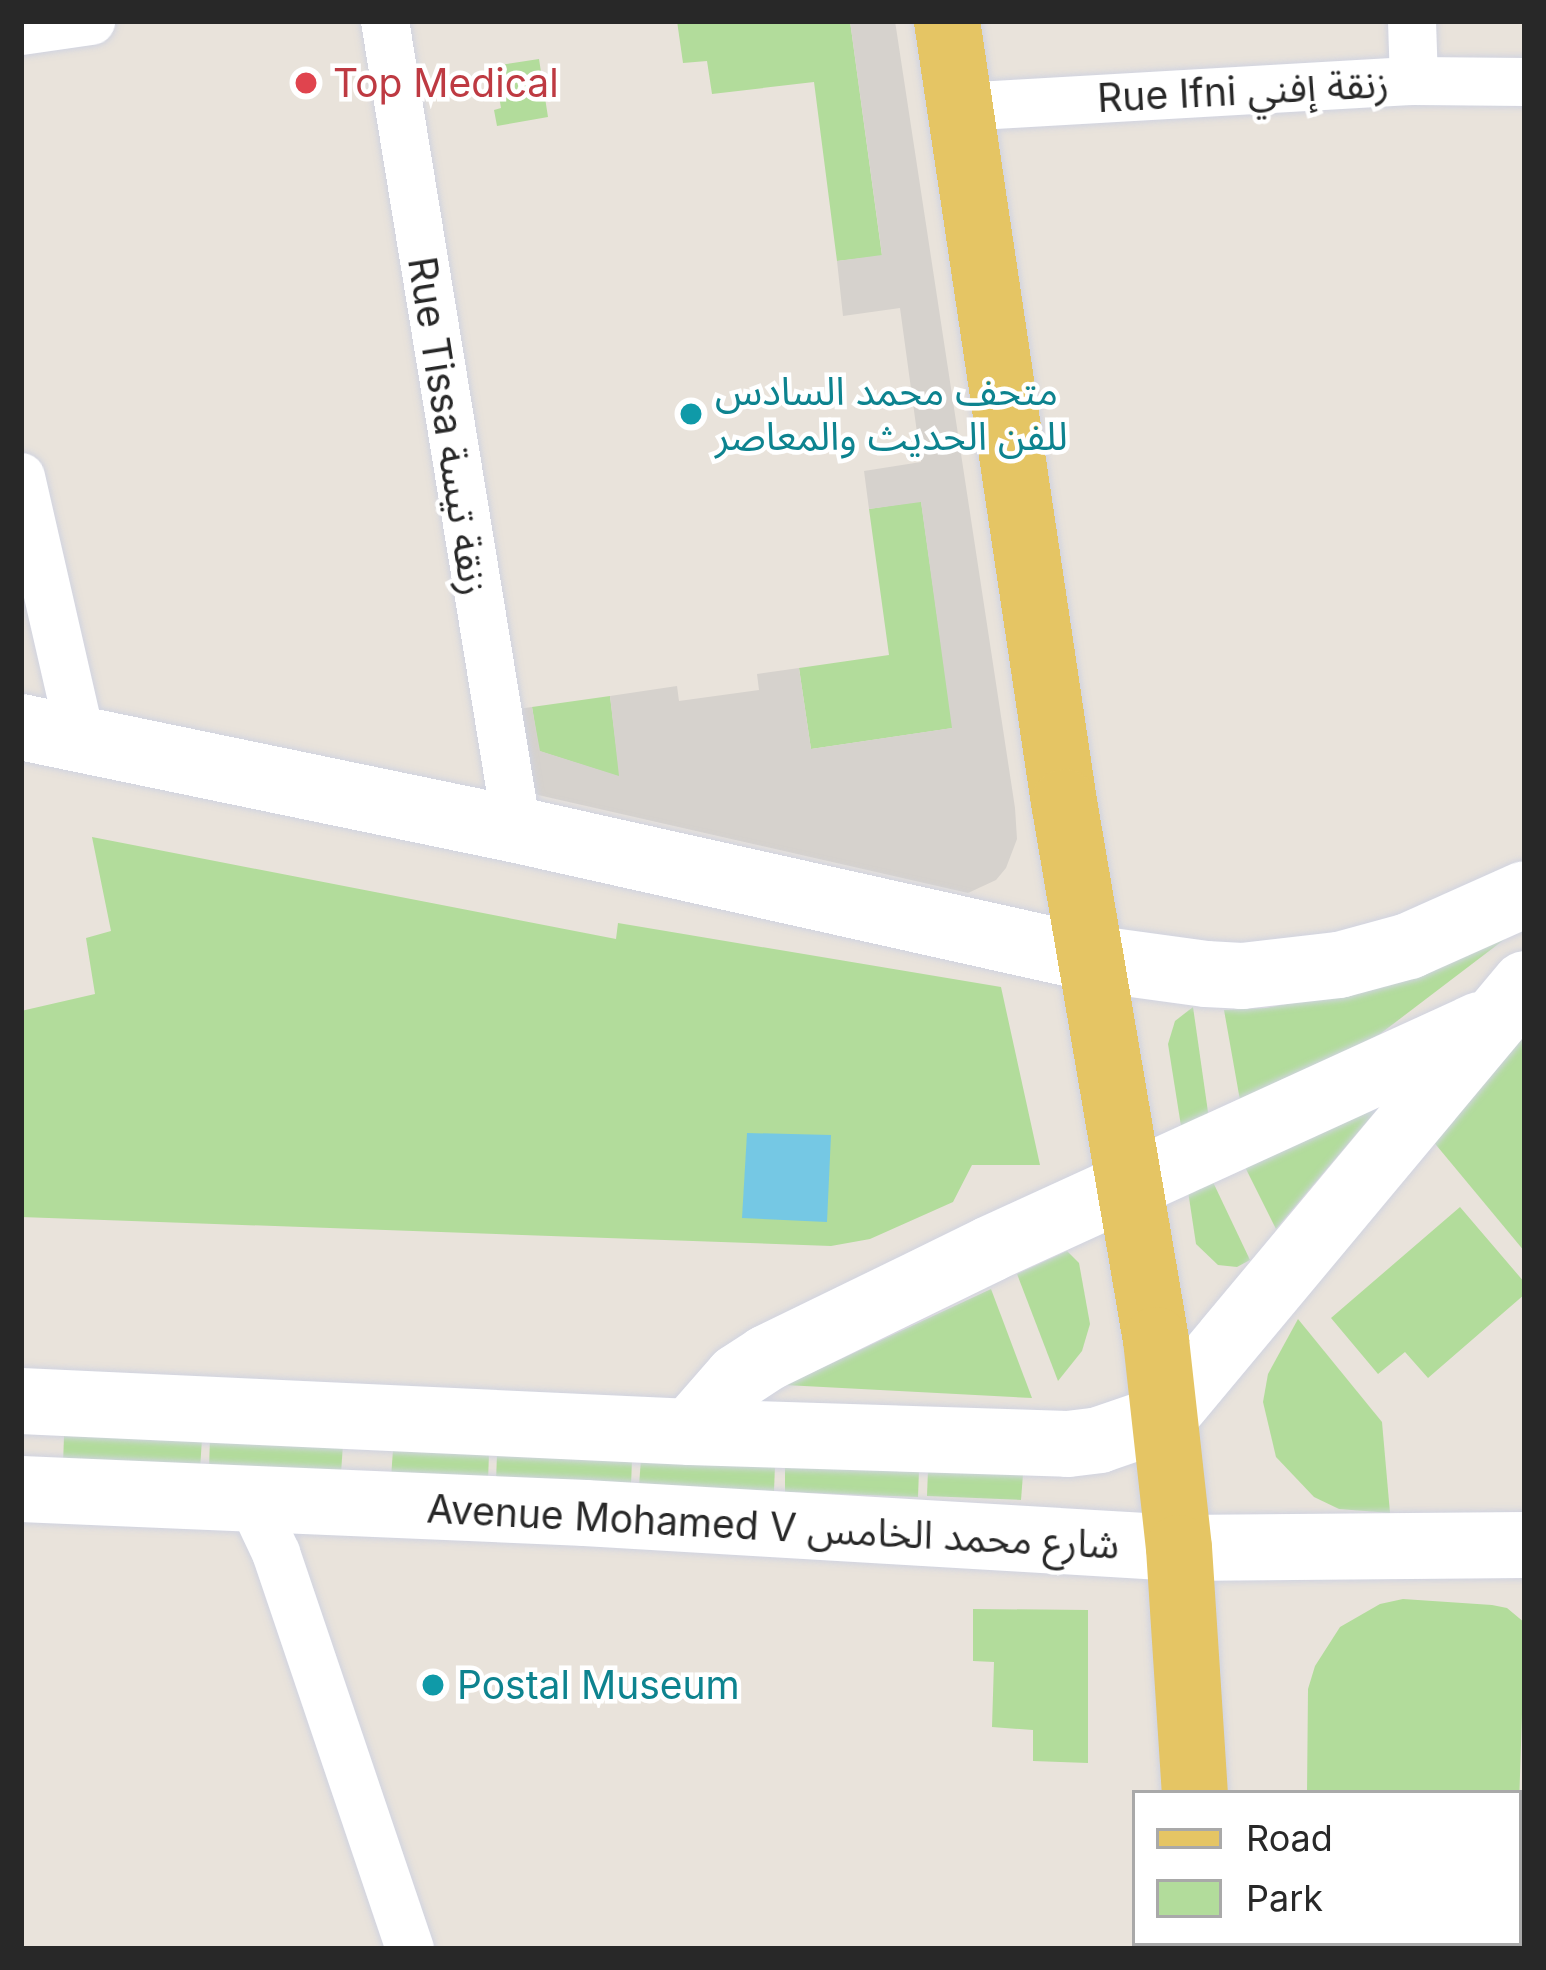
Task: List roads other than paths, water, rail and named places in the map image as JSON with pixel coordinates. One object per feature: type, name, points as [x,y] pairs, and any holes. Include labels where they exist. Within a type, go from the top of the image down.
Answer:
[{"type":"main road","points":[[947,21],[1163,1418],[1179,1548],[1195,1790]]},
{"type":"main road","points":[[51,733],[517,830],[1089,958],[1242,976],[1340,965],[1409,946],[1525,894]]},
{"type":"main road","points":[[690,1432],[738,1378],[767,1358],[1510,1001]]},
{"type":"main road","points":[[21,1401],[690,1432],[1068,1444],[1099,1440],[1163,1418],[1510,1001]]},
{"type":"main road","name":"Avenue Mohamed V شارع محمد الخامس","points":[[21,1489],[585,1513],[1179,1548],[1525,1545]]},
{"type":"street","points":[[21,31],[91,21]]},
{"type":"street","name":"Rue Tissa زنقة تيسة","points":[[385,21],[517,830]]},
{"type":"street","points":[[1412,21],[1414,81]]},
{"type":"street","name":"Rue Ifni زنقة إفني","points":[[960,107],[1414,81],[1525,82]]},
{"type":"street","points":[[21,476],[51,733]]},
{"type":"street","points":[[250,1500],[276,1553],[410,1949]]},
{"type":"water","points":[[747,1133],[831,1135],[827,1222],[742,1218]]},
{"type":"place","name":"Top Medical","points":[[306,83]]},
{"type":"place","name":"متحف محمد السادس للفن الحديث والمعاصر","points":[[691,414]]},
{"type":"place","name":"Postal Museum","points":[[433,1685]]}]
